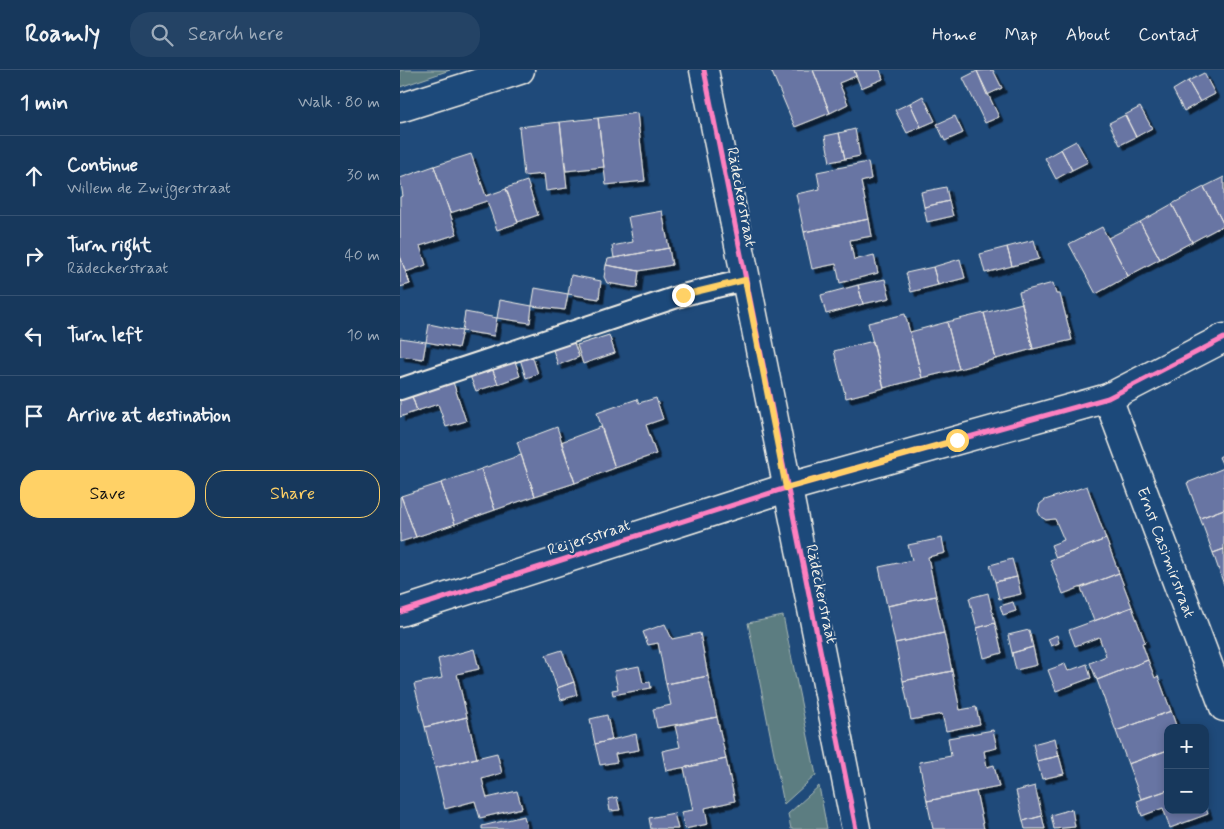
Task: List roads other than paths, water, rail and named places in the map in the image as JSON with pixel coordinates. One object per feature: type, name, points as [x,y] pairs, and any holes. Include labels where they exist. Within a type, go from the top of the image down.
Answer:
[{"type":"street","points":[[400,108],[520,70]]},
{"type":"street","name":"Rädeckerstraat","points":[[704,70],[786,488],[856,829]]},
{"type":"street","name":"Reijersstraat","points":[[400,612],[786,488],[1108,398],[1224,338]]},
{"type":"street","name":"Ernst Casimirstraat","points":[[1108,398],[1224,707]]},
{"type":"lane","points":[[400,389],[683,295],[745,280]]}]
